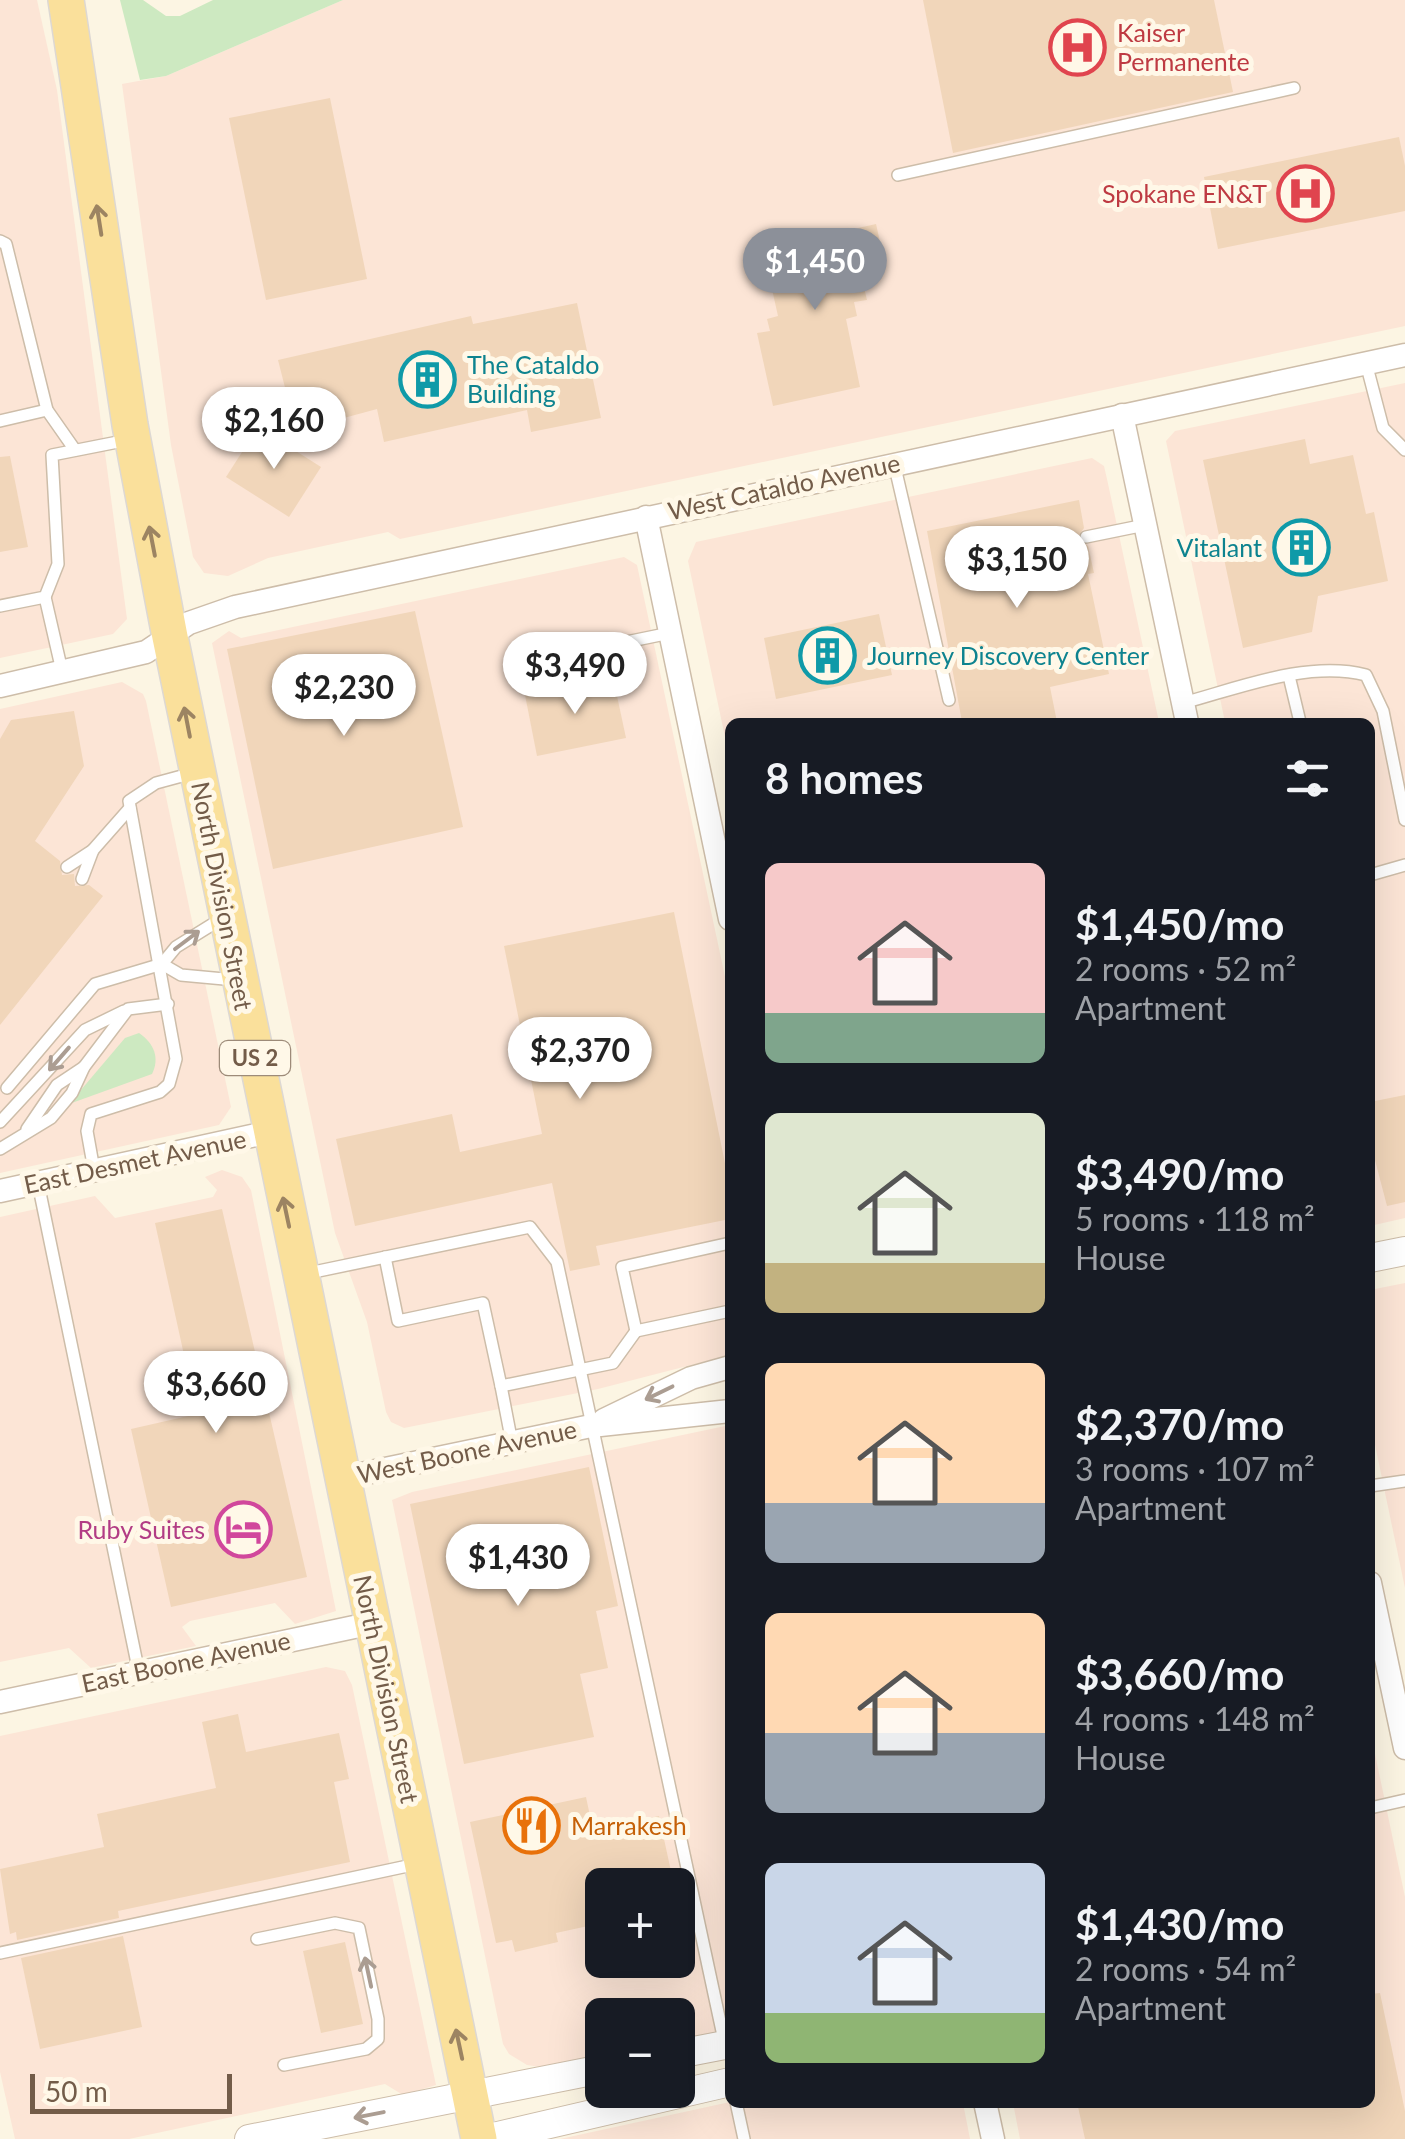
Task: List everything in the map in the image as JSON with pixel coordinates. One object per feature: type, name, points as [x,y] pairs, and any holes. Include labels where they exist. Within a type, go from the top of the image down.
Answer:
[{"type":"main road","name":"North Division Street","points":[[66,0],[132,439],[170,637],[482,2139]]},
{"type":"street","name":"West Cataldo Avenue","points":[[0,686],[146,652],[201,617],[235,608],[1405,355]]},
{"type":"street","points":[[1122,415],[1185,712]]},
{"type":"street","points":[[646,517],[725,895]]},
{"type":"street","name":"East Desmet Avenue","points":[[0,1191],[270,1132]]},
{"type":"street","points":[[1375,1257],[1405,1251]]},
{"type":"street","name":"West Boone Avenue","points":[[591,1426],[691,1378],[725,1368]]},
{"type":"street","name":"West Boone Avenue","points":[[342,1478],[591,1426],[725,1412]]},
{"type":"street","points":[[1375,1607],[1405,1748]]},
{"type":"street","name":"East Boone Avenue","points":[[0,1702],[373,1623]]},
{"type":"street","points":[[695,2051],[725,2045]]},
{"type":"street","points":[[248,2139],[585,2072]]},
{"type":"street","points":[[482,2139],[725,2083]]},
{"type":"street","points":[[986,2108],[993,2139]]},
{"type":"lane","points":[[898,175],[1294,88]]},
{"type":"lane","points":[[0,241],[6,244],[46,410],[75,450]]},
{"type":"lane","points":[[1366,363],[1383,428],[1405,450]]},
{"type":"lane","points":[[0,421],[46,410]]},
{"type":"lane","points":[[62,672],[45,598],[58,564],[52,455],[132,439]]},
{"type":"lane","points":[[894,464],[949,700]]},
{"type":"lane","points":[[1086,537],[1146,526]]},
{"type":"lane","points":[[0,606],[45,598]]},
{"type":"lane","points":[[524,664],[670,634]]},
{"type":"lane","points":[[1185,712],[1289,676],[1344,669],[1366,675],[1384,711],[1405,820]]},
{"type":"lane","points":[[1289,676],[1299,718]]},
{"type":"lane","points":[[94,1170],[87,1131],[91,1114],[160,1092],[169,1084],[176,1059],[131,797],[154,784],[197,771]]},
{"type":"lane","points":[[68,867],[92,850],[130,808]]},
{"type":"lane","points":[[82,879],[92,850]]},
{"type":"lane","points":[[1375,874],[1405,865]]},
{"type":"lane","points":[[6,1088],[96,984],[162,964],[195,932],[226,916]]},
{"type":"lane","points":[[162,964],[182,975],[239,980]]},
{"type":"lane","points":[[4,1116],[85,1030],[128,1010],[168,1004]]},
{"type":"lane","points":[[0,1149],[50,1118],[72,1093],[84,1067],[128,1010]]},
{"type":"lane","points":[[38,1182],[139,1673]]},
{"type":"lane","points":[[300,1275],[530,1227],[557,1262],[725,2036]]},
{"type":"lane","points":[[636,1331],[622,1266],[725,1244]]},
{"type":"lane","points":[[385,1257],[398,1320],[483,1303],[512,1442]]},
{"type":"lane","points":[[500,1386],[613,1362],[636,1331],[725,1312]]},
{"type":"lane","points":[[1375,1485],[1405,1481]]},
{"type":"lane","points":[[1375,1807],[1405,1800]]},
{"type":"lane","points":[[0,1953],[422,1863]]},
{"type":"lane","points":[[257,1939],[335,1923],[359,1928],[378,2019],[378,2039],[366,2048],[284,2065]]},
{"type":"lane","points":[[737,2108],[744,2139]]},
{"type":"shaded area","points":[[0,0],[37,0],[57,90],[127,619],[113,634],[0,658]]},
{"type":"shaded area","points":[[343,0],[1405,0],[1405,326],[400,539],[388,532],[268,558],[228,576],[204,573],[193,557],[171,445],[122,84],[166,76]]},
{"type":"shaded area","points":[[1405,383],[1405,1218],[1375,1225],[1375,718],[1224,718],[1166,441],[1175,431]]},
{"type":"shaded area","points":[[1092,458],[1104,466],[1158,718],[725,718],[725,737],[688,561],[696,542]]},
{"type":"shaded area","points":[[624,557],[637,565],[725,977],[725,1356],[598,1389],[404,1428],[391,1422],[367,1322],[335,1233],[212,643],[229,631],[241,638]]},
{"type":"shaded area","points":[[122,682],[143,694],[146,701],[231,1107],[219,1125],[0,1173],[0,709]]},
{"type":"shaded area","points":[[222,1170],[242,1177],[251,1190],[336,1611],[295,1624],[275,1603],[190,1621],[182,1627],[196,1646],[91,1668],[69,1648],[0,1662],[0,1217],[95,1196],[115,1218],[213,1197],[217,1190],[205,1177]]},
{"type":"shaded area","points":[[1405,1283],[1405,1588],[1375,1445],[1375,1289]]},
{"type":"shaded area","points":[[725,1426],[725,2031],[695,2037],[695,1998],[585,1998],[585,2058],[540,2067],[527,2065],[509,2054],[503,2044],[392,1500],[412,1492]]},
{"type":"shaded area","points":[[326,1667],[345,1671],[352,1685],[436,2085],[403,2095],[385,2084],[129,2139],[15,2139],[0,2072],[0,1736]]},
{"type":"shaded area","points":[[1375,1754],[1405,1897],[1405,2139],[1020,2139],[1014,2108],[1375,2108]]},
{"type":"shaded area","points":[[725,2103],[725,2108],[964,2108],[970,2139],[560,2139]]},
{"type":"green space","points":[[120,0],[143,0],[166,16],[180,16],[213,0],[343,0],[166,76],[140,80]]},
{"type":"green space","points":[[139,1033],[154,1051],[152,1074],[69,1104],[125,1038]]},
{"type":"building","name":"Kaiser Permanente","points":[[923,0],[1214,0],[1233,92],[953,153]]},
{"type":"building","points":[[330,98],[367,279],[266,300],[229,118]]},
{"type":"building","name":"Spokane EN&T","points":[[1399,137],[1405,166],[1405,211],[1218,249],[1204,177]]},
{"type":"building","points":[[876,224],[884,260],[859,266],[867,300],[854,302],[857,316],[846,319],[860,387],[773,406],[757,333],[770,331],[767,319],[778,316],[763,249]]},
{"type":"building","points":[[577,303],[601,418],[531,432],[527,410],[384,442],[377,409],[296,431],[278,360],[471,316],[473,324]]},
{"type":"building","points":[[258,427],[321,467],[289,517],[226,477]]},
{"type":"building","name":"Vitalant","points":[[1305,439],[1310,464],[1353,455],[1366,514],[1374,512],[1388,581],[1318,596],[1312,632],[1243,648],[1203,460]]},
{"type":"building","points":[[10,456],[28,547],[0,552],[0,457]]},
{"type":"building","points":[[1079,500],[1084,528],[1077,538],[1088,546],[1094,573],[1088,574],[1109,674],[1050,687],[1056,718],[961,718],[927,531]]},
{"type":"building","points":[[415,611],[463,827],[273,869],[227,649]]},
{"type":"building","name":"Journey Discovery Center","points":[[879,614],[892,675],[776,699],[764,638]]},
{"type":"building","points":[[613,677],[626,738],[537,756],[525,695]]},
{"type":"building","points":[[74,711],[84,766],[35,841],[60,861],[62,875],[74,874],[75,886],[89,885],[103,896],[0,1025],[0,739],[11,720]]},
{"type":"building","points":[[674,912],[725,1163],[725,1220],[596,1246],[600,1265],[570,1271],[552,1183],[355,1226],[336,1139],[452,1114],[460,1152],[542,1134],[504,946]]},
{"type":"building","points":[[1405,1095],[1405,1202],[1387,1206],[1375,1160],[1375,1101]]},
{"type":"building","points":[[222,1209],[307,1577],[171,1607],[131,1429],[197,1414],[155,1223]]},
{"type":"building","points":[[589,1467],[618,1606],[596,1611],[608,1668],[580,1674],[594,1737],[464,1764],[410,1504]]},
{"type":"building","points":[[238,1714],[246,1752],[339,1733],[349,1779],[334,1782],[350,1862],[118,1911],[119,1918],[17,1940],[16,1932],[10,1934],[0,1869],[104,1847],[97,1814],[216,1788],[202,1722]]},
{"type":"building","points":[[586,1797],[593,1830],[659,1816],[670,1868],[585,1868],[585,1927],[556,1933],[558,1942],[515,1952],[512,1940],[496,1943],[470,1822]]},
{"type":"building","points":[[123,1936],[142,2027],[40,2049],[21,1958]]},
{"type":"building","points":[[345,1942],[363,2024],[321,2033],[303,1951]]},
{"type":"building","points":[[1380,1993],[1405,2111],[1405,2139],[1085,2139],[1078,2108],[1375,2108],[1375,1994]]},
{"type":"place","name":"Kaiser Permanente","points":[[1078,47]]},
{"type":"place","name":"Spokane EN&T","points":[[1306,194]]},
{"type":"place","name":"The Cataldo Building","points":[[428,379]]},
{"type":"place","name":"Vitalant","points":[[1301,548]]},
{"type":"place","name":"Journey Discovery Center","points":[[828,656]]},
{"type":"place","name":"Ruby Suites","points":[[244,1530]]},
{"type":"place","name":"Marrakesh","points":[[532,1826]]}]
